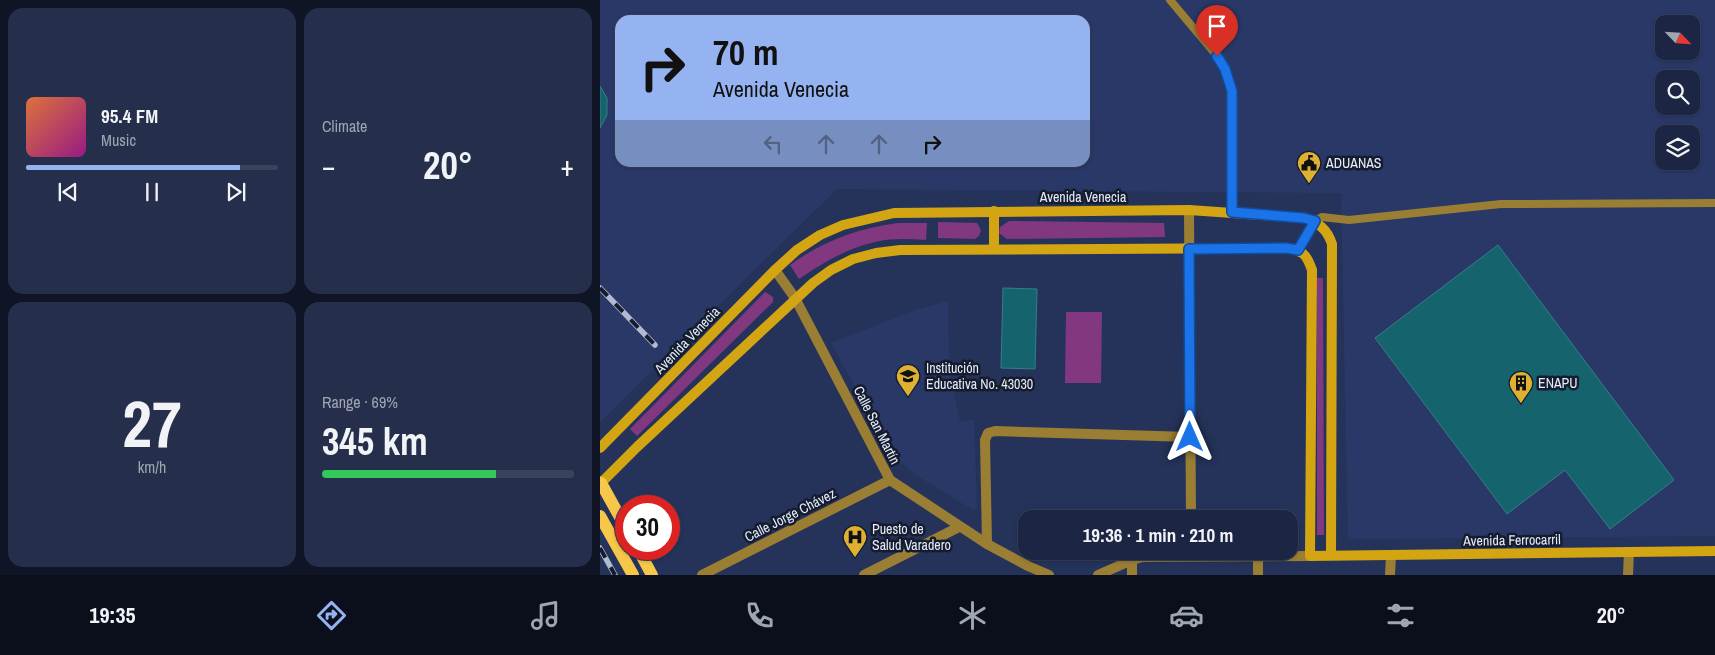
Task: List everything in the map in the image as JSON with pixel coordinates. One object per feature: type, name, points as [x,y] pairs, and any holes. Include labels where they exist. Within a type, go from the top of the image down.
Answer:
[{"type":"main road","points":[[600,482],[615,509]]},
{"type":"main road","points":[[600,516],[633,575]]},
{"type":"main road","points":[[644,560],[652,575]]},
{"type":"street","name":"Avenida Venecia","points":[[600,448],[797,250],[820,235],[859,220],[894,213],[1189,210],[1304,218],[1315,221]]},
{"type":"street","points":[[1189,210],[1191,510]]},
{"type":"street","points":[[994,211],[994,249]]},
{"type":"street","points":[[1315,221],[1325,230],[1332,244],[1331,555]]},
{"type":"street","points":[[600,482],[795,298],[831,270],[853,259],[876,252],[900,250],[1286,248],[1298,250],[1308,257],[1312,270],[1310,556],[1298,556]]},
{"type":"street","name":"Calle San Martín","points":[[775,270],[795,298],[890,480],[987,544],[1049,575]]},
{"type":"street","points":[[987,544],[986,440],[988,433],[995,431],[1190,437]]},
{"type":"street","name":"Calle Jorge Chávez","points":[[702,575],[890,480]]},
{"type":"street","points":[[864,575],[959,526]]},
{"type":"street","points":[[1628,575],[1629,552]]},
{"type":"street","name":"Avenida Ferrocarril","points":[[1310,556],[1715,552]]},
{"type":"street","points":[[1390,575],[1391,555]]},
{"type":"street","points":[[1098,575],[1132,560],[1132,575]]},
{"type":"street","points":[[1258,560],[1258,575]]},
{"type":"lane","points":[[1170,0],[1217,56],[1230,80],[1233,110],[1232,212]]},
{"type":"lane","points":[[1298,250],[1315,221],[1322,217],[1349,220],[1501,204],[1715,203]]},
{"type":"shaded area","points":[[600,0],[1715,0],[1715,536],[1348,539],[1341,193],[837,189],[600,422]]},
{"type":"shaded area","points":[[1009,221],[1164,223],[1165,237],[1007,239],[999,233],[1000,227]]},
{"type":"shaded area","points":[[938,222],[977,223],[981,230],[979,236],[975,239],[938,238]]},
{"type":"shaded area","points":[[898,223],[927,223],[926,240],[894,239],[855,248],[817,267],[799,279],[790,265],[828,242],[869,228]]},
{"type":"shaded area","points":[[1317,278],[1323,278],[1324,535],[1317,535]]},
{"type":"shaded area","points":[[765,292],[773,297],[773,302],[637,436],[630,429]]},
{"type":"shaded area","name":"Institución Educativa No. 43030","points":[[948,301],[949,373],[960,421],[974,420],[977,508],[973,510],[916,475],[893,456],[831,343],[918,309]]},
{"type":"shaded area","points":[[1066,312],[1102,312],[1101,383],[1065,383]]},
{"type":"building","points":[[600,86],[607,98],[607,115],[600,128]]},
{"type":"building","name":"ENAPU","points":[[1498,245],[1674,480],[1610,529],[1565,470],[1507,514],[1375,338]]},
{"type":"building","points":[[1003,288],[1037,289],[1035,369],[1001,368]]},
{"type":"railway","points":[[600,288],[655,345]]},
{"type":"railway","points":[[600,548],[615,575]]},
{"type":"place","name":"ADUANAS","points":[[1309,184]]},
{"type":"place","name":"Institución Educativa No. 43030","points":[[908,397]]},
{"type":"place","name":"ENAPU","points":[[1521,404]]},
{"type":"place","name":"Puesto de Salud Varadero","points":[[855,558]]},
{"type":"route","points":[[1190,437],[1189,249],[1286,248],[1298,250],[1315,221],[1304,218],[1232,212],[1232,91],[1230,80],[1217,56]]}]
